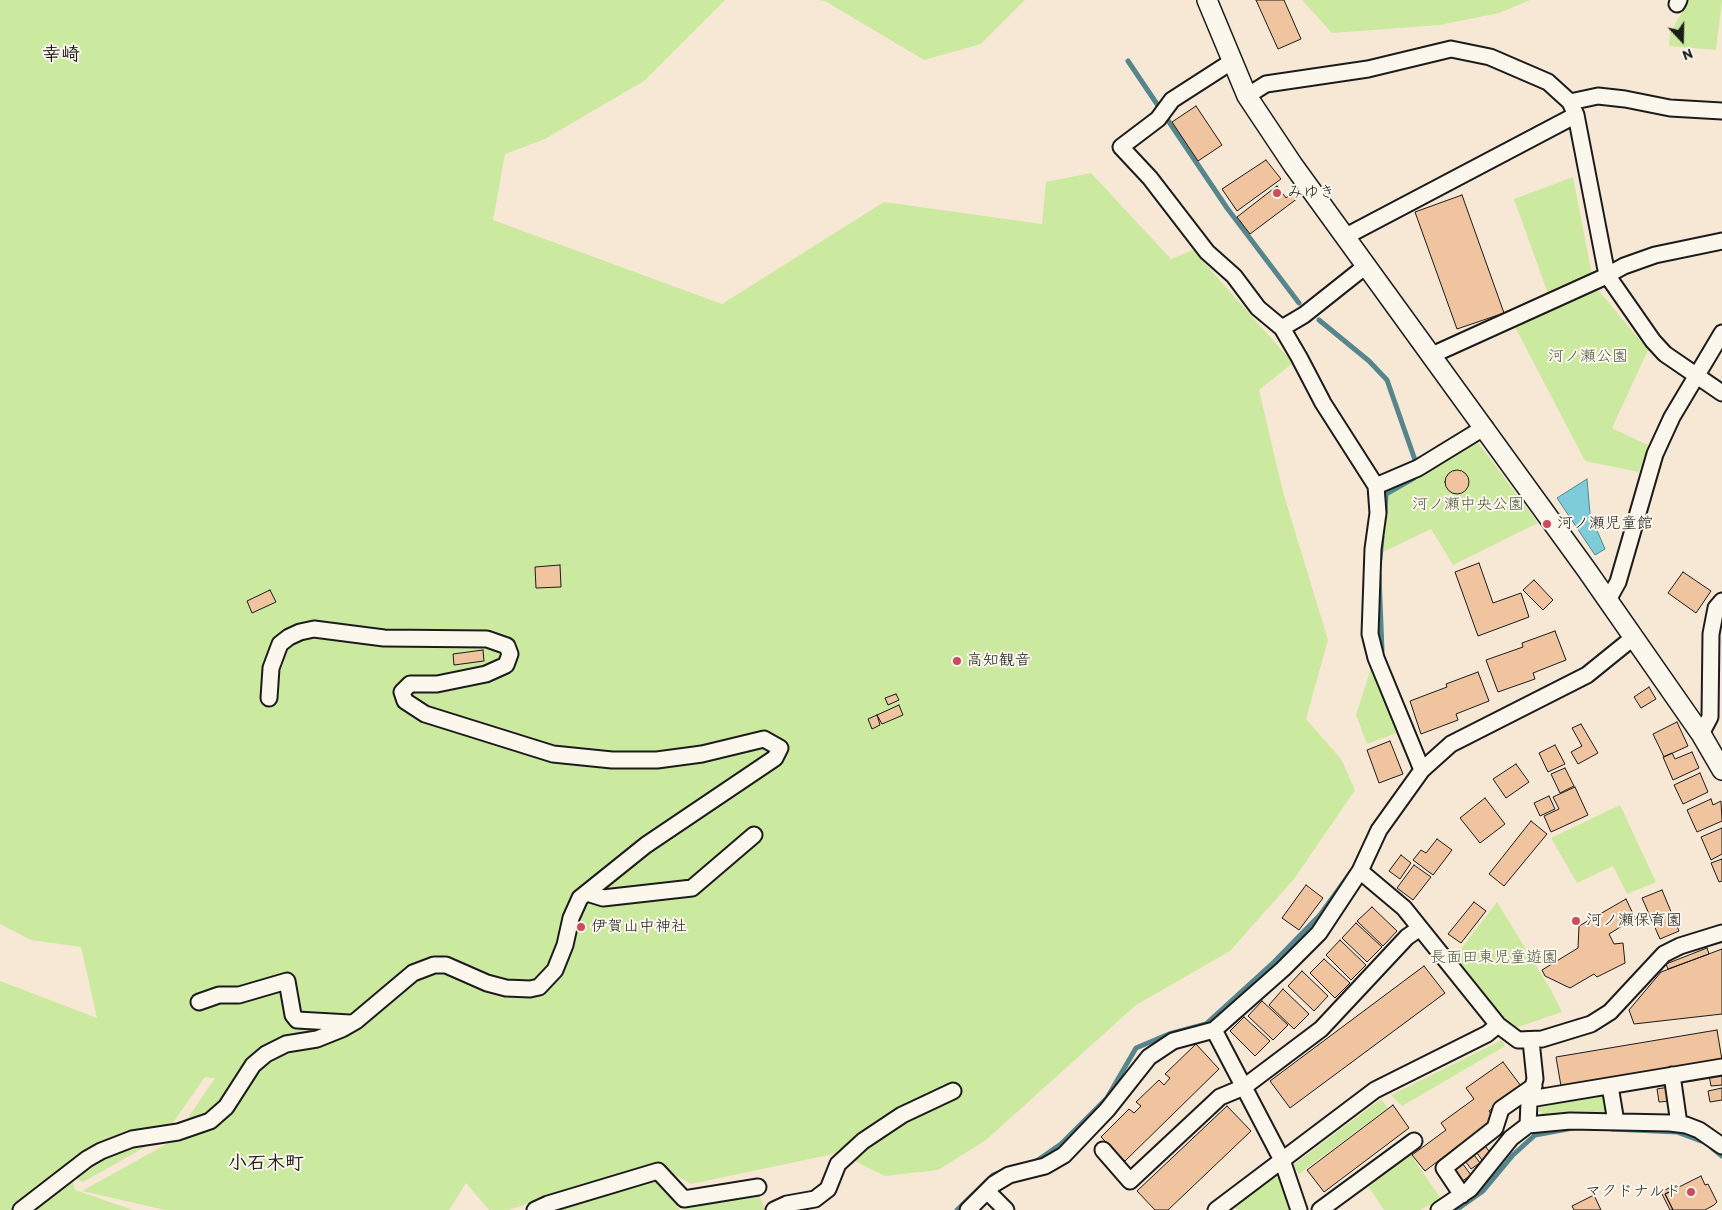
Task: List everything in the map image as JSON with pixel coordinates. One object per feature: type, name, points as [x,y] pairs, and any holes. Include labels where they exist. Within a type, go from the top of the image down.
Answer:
[{"type":"street","points":[[1207,0],[1246,96],[1293,165],[1485,427],[1608,600],[1701,734],[1722,770]]},
{"type":"street","points":[[1246,96],[1266,84],[1368,69],[1451,50],[1490,57],[1548,82],[1573,109],[1608,276],[1653,341],[1665,354],[1722,393]]},
{"type":"street","points":[[1231,62],[1172,100],[1158,119],[1121,147],[1150,178],[1207,252],[1234,276],[1258,308],[1282,328],[1300,356],[1322,403],[1376,486],[1378,513],[1373,549],[1370,634],[1376,658],[1422,770]]},
{"type":"street","points":[[1352,233],[1598,96],[1670,108],[1722,111]]},
{"type":"street","points":[[1432,355],[1608,276],[1624,266],[1655,255],[1722,241]]},
{"type":"street","points":[[1282,328],[1304,315],[1367,265]]},
{"type":"street","points":[[1608,600],[1618,582],[1654,454],[1672,417],[1722,333]]},
{"type":"street","points":[[1376,486],[1418,468],[1485,427]]},
{"type":"street","points":[[1701,734],[1710,717],[1711,634],[1716,608],[1722,601]]},
{"type":"street","points":[[21,1210],[87,1160],[107,1149],[132,1139],[178,1132],[210,1120],[226,1107],[253,1065],[276,1048],[294,1042],[317,1039],[352,1023],[408,976],[434,965],[454,967],[487,983],[506,988],[530,989],[539,987],[555,970],[576,904],[587,893],[646,845],[775,758],[780,748],[764,739],[702,754],[657,760],[612,760],[553,754],[425,714],[405,700],[402,692],[410,684],[437,684],[486,674],[506,665],[510,654],[507,646],[487,639],[384,638],[314,629],[300,632],[289,636],[280,644],[272,668],[269,698]]},
{"type":"street","points":[[968,1210],[987,1191],[1009,1176],[1045,1166],[1064,1155],[1107,1110],[1149,1057],[1173,1041],[1214,1030],[1283,969],[1319,933],[1360,871],[1379,830],[1422,770],[1451,744],[1587,675],[1634,637]]},
{"type":"street","points":[[587,893],[603,898],[692,888],[754,835]]},
{"type":"street","points":[[1360,871],[1404,908],[1498,1025],[1518,1040],[1531,1041],[1591,1024],[1610,1012],[1664,954],[1680,946],[1722,933]]},
{"type":"street","points":[[1103,1150],[1130,1181],[1220,1097],[1244,1086],[1322,1029],[1407,937],[1420,928]]},
{"type":"street","points":[[199,1002],[219,996],[238,995],[286,981],[293,1015],[297,1020],[352,1023]]},
{"type":"street","points":[[1216,1210],[1375,1090],[1487,1034],[1498,1025]]},
{"type":"street","points":[[1214,1030],[1282,1160],[1299,1210]]},
{"type":"street","points":[[1528,1125],[1535,1079],[1531,1041]]},
{"type":"street","points":[[1462,1195],[1444,1168],[1495,1128],[1501,1109],[1532,1092],[1610,1086],[1722,1067]]},
{"type":"street","points":[[1672,1075],[1679,1124]]},
{"type":"street","points":[[1610,1086],[1616,1122]]},
{"type":"street","points":[[774,1210],[786,1204],[815,1199],[828,1189],[838,1164],[863,1141],[902,1115],[953,1091]]},
{"type":"street","points":[[1439,1210],[1462,1195],[1482,1178],[1511,1138],[1528,1125],[1570,1121],[1679,1124],[1699,1130],[1722,1146]]},
{"type":"street","points":[[1320,1210],[1414,1140]]},
{"type":"street","points":[[535,1210],[658,1172],[684,1199],[758,1187]]},
{"type":"street","points":[[987,1191],[1006,1210]]},
{"type":"green space","points":[[0,0],[725,0],[644,81],[545,139],[505,154],[493,220],[722,304],[884,202],[1042,224],[1046,182],[1091,173],[1171,259],[1193,250],[1293,363],[1259,390],[1283,492],[1328,640],[1306,719],[1341,759],[1355,790],[1294,879],[1230,951],[1136,1005],[986,1140],[938,1170],[885,1176],[838,1153],[691,1184],[663,1168],[633,1171],[508,1210],[489,1210],[466,1183],[449,1210],[165,1210],[82,1191],[172,1141],[215,1078],[205,1077],[163,1137],[83,1182],[72,1177],[75,1190],[133,1210],[0,1210],[0,981],[97,1018],[81,947],[31,940],[0,924]]},
{"type":"green space","points":[[816,0],[1025,0],[981,44],[924,60],[825,1]]},
{"type":"green space","points":[[1302,0],[1530,0],[1499,13],[1440,25],[1332,33]]},
{"type":"green space","points":[[1689,0],[1722,0],[1716,50],[1669,46],[1670,33]]},
{"type":"green space","name":"河ノ瀬公園","points":[[1573,177],[1594,285],[1648,350],[1612,428],[1648,445],[1639,472],[1585,461],[1513,323],[1552,305],[1514,199]]},
{"type":"green space","name":"河ノ瀬中央公園","points":[[1477,441],[1538,523],[1453,565],[1431,529],[1381,553],[1387,488]]},
{"type":"green space","points":[[1371,668],[1397,733],[1367,744],[1356,715]]},
{"type":"green space","points":[[1620,805],[1656,882],[1627,894],[1613,866],[1577,883],[1551,838]]},
{"type":"green space","name":"長面田東児童遊園","points":[[1497,902],[1551,990],[1562,1012],[1512,1029],[1454,958]]},
{"type":"green space","points":[[1502,1040],[1505,1046],[1402,1106],[1391,1095]]},
{"type":"green space","points":[[1605,1092],[1607,1113],[1559,1113],[1544,1117],[1538,1110],[1542,1101]]},
{"type":"green space","points":[[1381,1099],[1388,1108],[1299,1174],[1293,1165]]},
{"type":"green space","points":[[1409,1152],[1441,1199],[1420,1210],[1384,1210],[1366,1183]]},
{"type":"green space","points":[[1275,1174],[1280,1179],[1289,1210],[1237,1210],[1235,1207]]},
{"type":"green space","points":[[655,1178],[680,1210],[550,1210]]},
{"type":"green space","points":[[758,1192],[765,1209],[763,1210],[683,1210],[728,1197]]},
{"type":"water","points":[[1587,479],[1590,514],[1605,549],[1595,555],[1557,498]]},
{"type":"building","points":[[1256,0],[1284,0],[1301,39],[1278,49]]},
{"type":"building","points":[[1196,106],[1222,145],[1198,161],[1172,122]]},
{"type":"building","points":[[1266,160],[1281,179],[1237,211],[1222,189]]},
{"type":"building","points":[[1277,186],[1286,198],[1293,192],[1298,198],[1250,234],[1237,217]]},
{"type":"building","points":[[1462,195],[1504,313],[1457,329],[1415,212]]},
{"type":"building","points":[[1457,470],[1466,473],[1469,482],[1466,491],[1457,494],[1448,491],[1445,482],[1448,473]]},
{"type":"building","points":[[1479,563],[1493,603],[1521,593],[1529,617],[1478,636],[1455,572]]},
{"type":"building","points":[[560,565],[561,587],[536,588],[535,567]]},
{"type":"building","points":[[1683,572],[1711,591],[1696,613],[1668,593]]},
{"type":"building","points":[[1534,580],[1553,600],[1543,610],[1523,590]]},
{"type":"building","points":[[270,590],[276,602],[252,613],[247,601]]},
{"type":"building","points":[[1555,631],[1566,660],[1533,673],[1535,679],[1498,692],[1486,660],[1523,647],[1522,643]]},
{"type":"building","points":[[483,650],[484,661],[454,665],[453,654]]},
{"type":"building","points":[[1478,672],[1489,701],[1456,714],[1458,720],[1421,734],[1410,701],[1447,687],[1446,684]]},
{"type":"building","points":[[1649,687],[1656,699],[1641,708],[1634,697]]},
{"type":"building","points":[[896,694],[899,700],[888,705],[885,698]]},
{"type":"building","points":[[899,705],[903,715],[882,724],[877,715]]},
{"type":"building","points":[[877,715],[880,725],[872,729],[868,719]]},
{"type":"building","points":[[1677,722],[1688,746],[1664,757],[1653,734]]},
{"type":"building","points":[[1581,724],[1598,753],[1578,764],[1571,752],[1582,746],[1572,728]]},
{"type":"building","points":[[1390,741],[1403,774],[1379,783],[1367,750]]},
{"type":"building","points":[[1555,745],[1565,764],[1548,772],[1539,753]]},
{"type":"building","points":[[1692,752],[1699,768],[1673,780],[1663,757],[1672,753],[1675,759]]},
{"type":"building","points":[[1516,764],[1529,782],[1506,798],[1493,779]]},
{"type":"building","points":[[1565,768],[1574,786],[1560,793],[1551,774]]},
{"type":"building","points":[[1700,773],[1708,792],[1683,804],[1674,785]]},
{"type":"building","points":[[1575,787],[1588,815],[1551,832],[1544,816],[1559,809],[1553,797]]},
{"type":"building","points":[[1549,796],[1555,809],[1540,816],[1534,803]]},
{"type":"building","points":[[1485,798],[1505,824],[1480,843],[1460,818]]},
{"type":"building","points":[[1711,799],[1713,805],[1721,801],[1722,821],[1697,832],[1687,810]]},
{"type":"building","points":[[1531,821],[1547,834],[1504,886],[1489,874]]},
{"type":"building","points":[[1722,828],[1722,854],[1711,860],[1701,837]]},
{"type":"building","points":[[1437,839],[1452,850],[1433,875],[1413,860],[1421,850],[1426,853]]},
{"type":"building","points":[[1401,855],[1411,863],[1400,879],[1389,871]]},
{"type":"building","points":[[1722,859],[1722,881],[1719,882],[1711,863]]},
{"type":"building","points":[[1414,865],[1431,877],[1413,900],[1397,888]]},
{"type":"building","points":[[1306,885],[1323,898],[1299,930],[1282,918]]},
{"type":"building","points":[[1662,890],[1679,931],[1660,939],[1642,898]]},
{"type":"building","points":[[1626,899],[1635,918],[1609,934],[1614,944],[1623,943],[1625,963],[1597,977],[1594,974],[1570,988],[1545,976],[1542,970],[1578,948],[1579,926]]},
{"type":"building","points":[[1474,902],[1486,911],[1461,943],[1448,934]]},
{"type":"building","points":[[1372,907],[1397,931],[1383,946],[1357,921]]},
{"type":"building","points":[[1356,923],[1382,947],[1367,962],[1342,938]]},
{"type":"building","points":[[1340,940],[1366,965],[1351,980],[1326,955]]},
{"type":"building","points":[[1707,948],[1709,954],[1668,969],[1666,964]]},
{"type":"building","points":[[1722,949],[1722,1014],[1634,1024],[1629,1010],[1661,972]]},
{"type":"building","points":[[1324,959],[1350,983],[1335,998],[1310,973]]},
{"type":"building","points":[[1424,966],[1445,993],[1290,1108],[1270,1081]]},
{"type":"building","points":[[1302,971],[1328,996],[1314,1011],[1288,986]]},
{"type":"building","points":[[1283,989],[1309,1014],[1294,1029],[1269,1005]]},
{"type":"building","points":[[1262,1001],[1288,1025],[1273,1040],[1248,1016]]},
{"type":"building","points":[[1244,1017],[1270,1041],[1255,1056],[1230,1031]]},
{"type":"building","points":[[1717,1030],[1722,1060],[1561,1086],[1556,1057]]},
{"type":"building","points":[[1196,1044],[1219,1069],[1125,1161],[1101,1137],[1129,1109],[1134,1113],[1141,1106],[1136,1102],[1159,1080],[1164,1085],[1170,1078],[1165,1074]]},
{"type":"building","points":[[1503,1062],[1521,1086],[1489,1111],[1494,1118],[1494,1124],[1460,1148],[1458,1146],[1425,1171],[1412,1155],[1446,1130],[1441,1123],[1474,1099],[1466,1088]]},
{"type":"building","points":[[1722,1073],[1722,1085],[1711,1086],[1709,1075]]},
{"type":"building","points":[[1669,1087],[1671,1101],[1659,1102],[1657,1089]]},
{"type":"building","points":[[1722,1088],[1722,1100],[1710,1102],[1708,1091]]},
{"type":"building","points":[[1393,1105],[1409,1128],[1324,1192],[1307,1170]]},
{"type":"building","points":[[1227,1106],[1251,1131],[1168,1210],[1155,1210],[1137,1191]]},
{"type":"building","points":[[1483,1143],[1491,1154],[1482,1160],[1474,1149]]},
{"type":"building","points":[[1472,1152],[1480,1163],[1471,1169],[1463,1158]]},
{"type":"building","points":[[1460,1160],[1471,1175],[1461,1182],[1451,1168]]},
{"type":"building","name":"マクドナルド","points":[[1701,1176],[1705,1185],[1708,1184],[1717,1202],[1705,1210],[1673,1210],[1665,1194]]},
{"type":"building","points":[[1673,1186],[1674,1190],[1665,1194],[1673,1210],[1670,1210],[1661,1192]]},
{"type":"building","points":[[1594,1195],[1601,1210],[1574,1210],[1572,1206]]},
{"type":"waterway","points":[[1128,61],[1227,208],[1299,303]]},
{"type":"waterway","points":[[1319,320],[1369,361],[1387,380],[1415,460]]},
{"type":"waterway","points":[[1385,512],[1386,494],[1414,478]]},
{"type":"waterway","points":[[1380,559],[1382,537]]},
{"type":"waterway","points":[[1379,575],[1382,651]]},
{"type":"waterway","points":[[1035,1162],[1061,1144],[1107,1098],[1136,1048],[1169,1034],[1206,1024],[1274,962],[1320,915],[1351,872]]},
{"type":"waterway","points":[[1456,1210],[1483,1191],[1513,1155],[1535,1135],[1573,1128]]},
{"type":"waterway","points":[[1612,1129],[1677,1132],[1701,1141]]},
{"type":"waterway","points":[[1712,1148],[1722,1156]]},
{"type":"waterway","points":[[957,1210],[993,1175],[1003,1171]]},
{"type":"place","name":"みゆき","points":[[1277,193]]},
{"type":"place","name":"河ノ瀬児童館","points":[[1547,524]]},
{"type":"place","name":"高知観音","points":[[957,661]]},
{"type":"place","name":"河ノ瀬保育園","points":[[1576,921]]},
{"type":"place","name":"伊賀山中神社","points":[[581,927]]},
{"type":"place","name":"マクドナルド","points":[[1691,1192]]},
{"type":"district","name":"幸崎","points":[[61,55]]},
{"type":"district","name":"小石木町","points":[[266,1164]]}]
